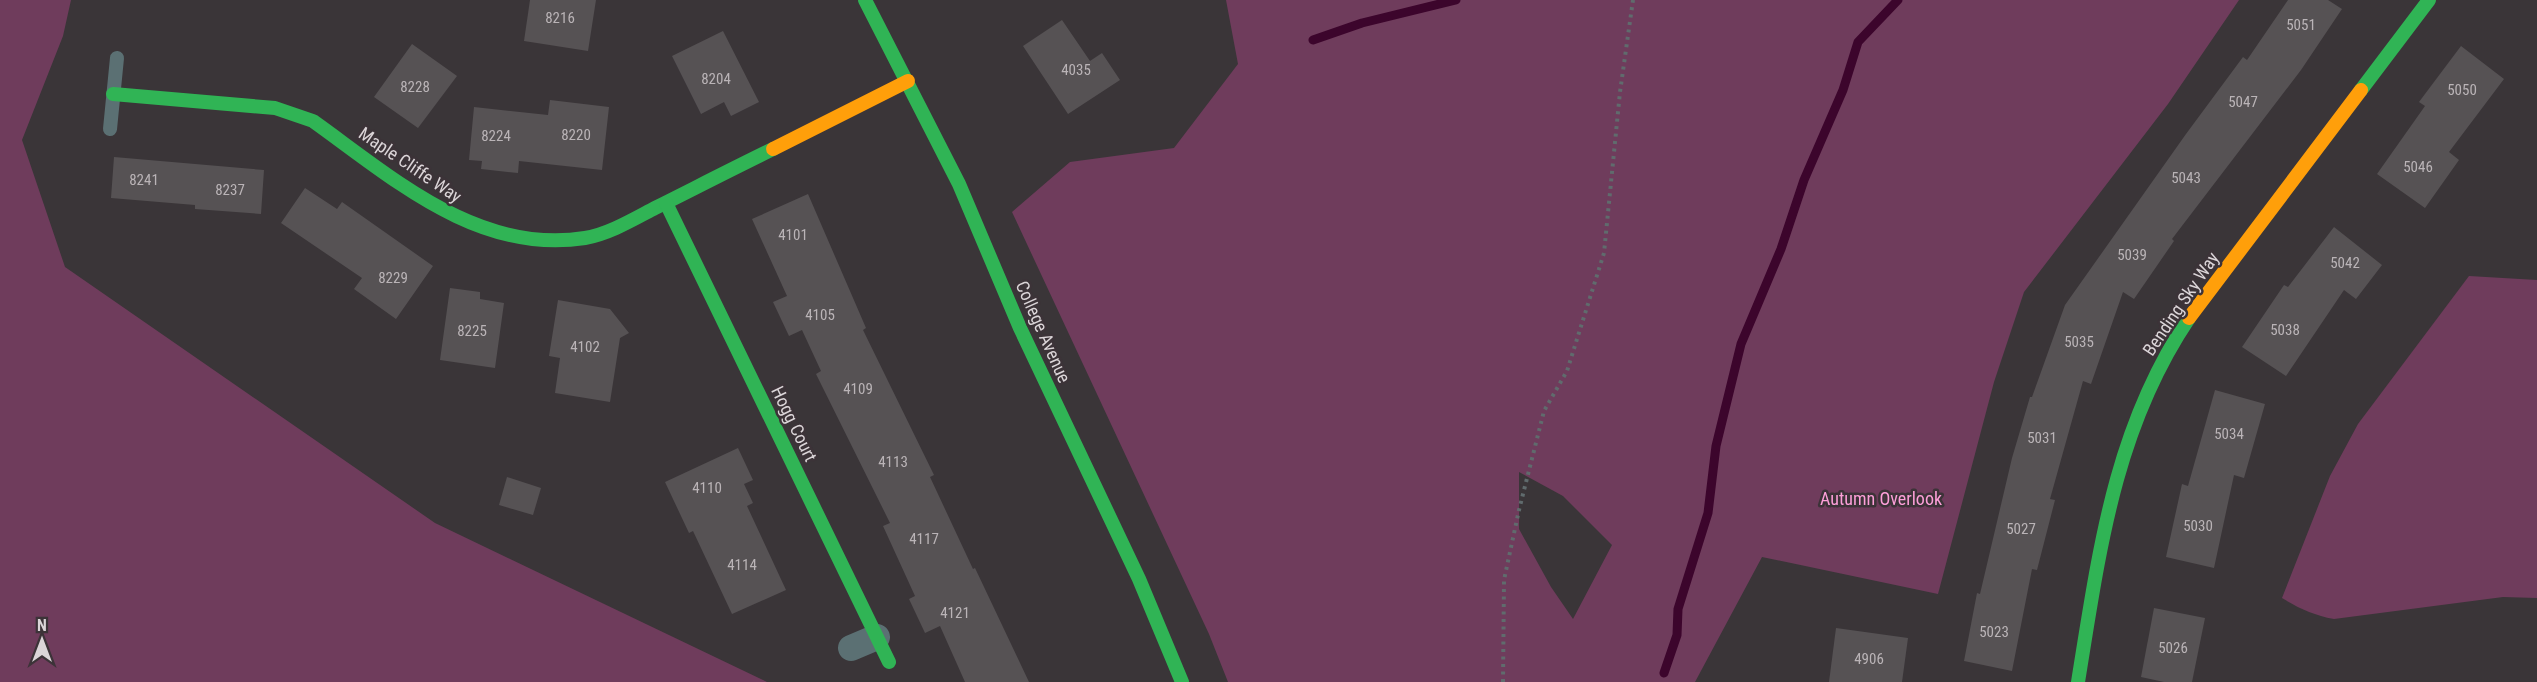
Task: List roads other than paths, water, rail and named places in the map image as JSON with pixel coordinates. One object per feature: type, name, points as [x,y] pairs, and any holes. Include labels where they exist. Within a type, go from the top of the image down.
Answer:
[{"type":"street","name":"College Avenue","points":[[865,0],[959,184],[1020,328],[1139,579],[1182,682]]},
{"type":"street","name":"Bending Sky Way","points":[[2078,682],[2097,565],[2114,484],[2150,384],[2188,320],[2429,0]]},
{"type":"street","name":"Maple Cliffe Way","points":[[113,94],[275,108],[294,113],[313,121],[425,201],[454,217],[526,238],[553,240],[586,238],[621,225],[908,81]]},
{"type":"street","name":"Hogg Court","points":[[666,203],[889,662]]},
{"type":"street","points":[[851,648],[877,637]]},
{"type":"lane","points":[[110,129],[117,58]]},
{"type":"waterway","points":[[1313,40],[1362,23],[1456,0]]},
{"type":"waterway","points":[[1664,673],[1677,635],[1678,609],[1708,513],[1716,446],[1741,344],[1781,249],[1804,180],[1843,90],[1858,42],[1898,0]]},
{"type":"park label","name":"Autumn Overlook","points":[[1881,499]]}]
